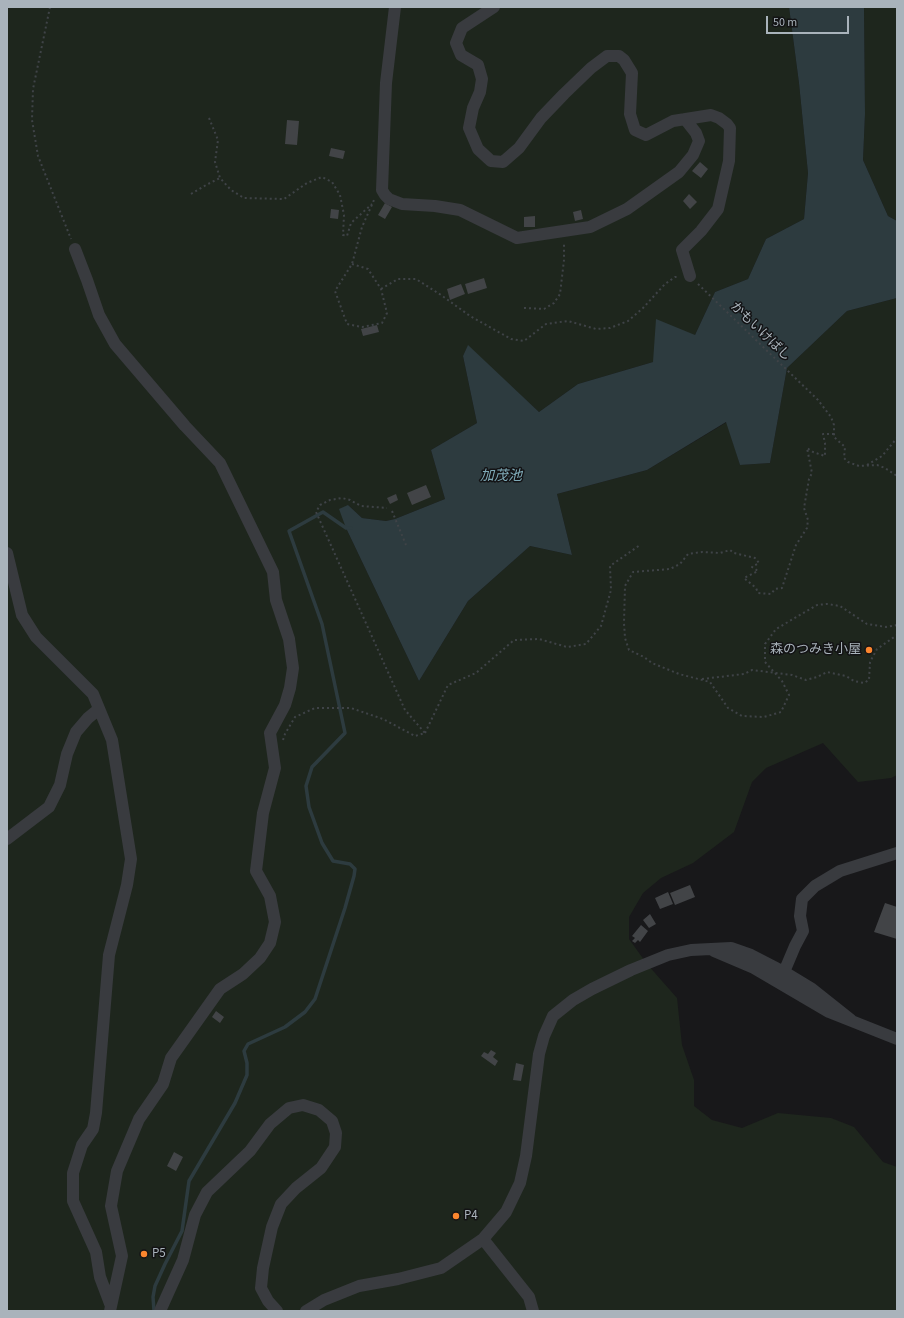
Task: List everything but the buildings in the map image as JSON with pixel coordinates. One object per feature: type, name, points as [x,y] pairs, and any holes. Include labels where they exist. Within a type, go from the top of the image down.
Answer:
[{"type":"street","points":[[395,7],[386,83],[382,190],[389,199],[402,204],[436,206],[460,210],[486,222],[504,233],[517,238],[590,227],[627,209],[679,172],[693,154],[698,141],[696,133],[686,120]]},
{"type":"street","points":[[494,7],[462,28],[456,43],[461,55],[478,65],[482,79],[480,92],[473,108],[470,128],[478,149],[491,161],[503,162],[519,148],[541,118],[591,68],[607,56],[619,56],[624,60],[632,73],[630,114],[635,130],[646,135],[673,121],[711,115],[720,118],[730,128],[729,161],[718,209],[701,231],[682,250],[690,276]]},
{"type":"street","points":[[75,249],[98,315],[115,344],[185,426],[220,463],[273,572],[276,600],[290,639],[292,668],[290,688],[285,705],[270,733],[275,768],[263,813],[256,871],[270,896],[275,922],[270,943],[260,958],[243,974],[220,989],[171,1058],[163,1084],[139,1119],[117,1171],[111,1206],[122,1256],[113,1309]]},
{"type":"street","points":[[7,554],[22,615],[36,637],[93,694],[112,740],[131,859],[127,885],[109,955],[96,1113],[92,1129],[82,1145],[73,1173],[73,1201],[96,1252],[100,1277],[113,1309]]},
{"type":"street","points":[[7,839],[49,807],[60,785],[67,754],[76,732],[88,718],[99,709]]},
{"type":"street","points":[[784,972],[795,946],[804,931],[800,916],[802,899],[815,886],[840,870],[897,853]]},
{"type":"street","points":[[710,948],[754,968],[829,1012],[897,1039]]},
{"type":"street","points":[[306,1311],[324,1300],[359,1286],[398,1279],[440,1268],[484,1239],[506,1212],[520,1183],[526,1156],[539,1054],[544,1036],[553,1016],[574,1000],[592,989],[631,970],[668,955],[691,950],[731,948],[751,955],[784,972],[812,989],[852,1020]]},
{"type":"street","points":[[160,1311],[183,1260],[195,1215],[206,1192],[250,1151],[270,1124],[289,1108],[303,1105],[319,1110],[332,1121],[336,1133],[335,1147],[321,1168],[296,1188],[281,1204],[272,1227],[263,1268],[261,1288],[268,1301],[277,1311]]},
{"type":"street","points":[[484,1239],[529,1296],[533,1311]]},
{"type":"path","points":[[50,7],[33,89],[32,120],[38,156],[75,249]]},
{"type":"path","points":[[209,118],[218,140],[215,162],[220,178],[231,190],[244,198],[284,199],[307,184],[322,177],[332,182],[340,195],[344,215],[343,235],[347,236],[351,223],[372,204]]},
{"type":"path","points":[[191,194],[220,178]]},
{"type":"path","points":[[352,264],[368,269],[381,289],[387,313],[382,323],[362,327],[347,324],[335,291],[352,264],[362,227],[372,204],[382,190]]},
{"type":"path","points":[[524,308],[544,309],[554,303],[560,294],[564,260],[564,231]]},
{"type":"path","points":[[381,289],[398,280],[416,279],[442,295],[470,316],[511,339],[524,341],[546,324],[568,321],[596,329],[610,328],[628,321],[644,308],[665,284],[675,277],[690,276]]},
{"type":"path","name":"かもいけばし","points":[[690,276],[818,400],[831,417],[834,425],[834,434]]},
{"type":"path","points":[[897,476],[877,465],[859,466],[848,462],[844,458],[845,447],[834,437],[834,434],[823,434],[825,442],[825,456],[813,452],[807,448],[812,473],[809,479],[804,508],[808,520],[807,528],[796,545],[782,588],[776,589],[771,594],[758,594],[756,588],[744,578],[758,571],[752,567],[759,563],[755,558],[734,553],[730,550],[720,553],[702,552],[688,554],[680,564],[670,568],[633,572],[625,586],[624,623],[625,638],[629,650],[664,668],[710,682],[728,708],[742,716],[764,717],[781,712],[789,694],[782,681],[765,662],[765,644],[776,629],[817,605],[828,604],[840,606],[867,624],[886,627],[897,625]]},
{"type":"path","points":[[867,465],[882,456],[897,438]]},
{"type":"path","points":[[386,508],[361,506],[350,500],[342,498],[330,500],[320,505],[316,512],[405,710],[425,733]]},
{"type":"path","points":[[392,511],[406,545]]},
{"type":"path","points":[[283,741],[285,734],[295,717],[316,708],[351,708],[383,719],[415,736],[425,733],[448,685],[476,673],[514,640],[539,639],[567,647],[586,644],[601,626],[611,590],[610,566],[640,545]]},
{"type":"path","points":[[701,680],[744,674],[752,670],[792,675],[806,680],[827,672],[846,676],[854,681],[864,683],[869,680],[870,662],[877,649],[897,635]]},
{"type":"shaded area","points":[[7,7],[789,7],[799,83],[808,173],[804,219],[766,239],[748,279],[715,292],[695,335],[653,362],[578,384],[539,412],[468,346],[463,356],[477,423],[431,450],[445,499],[395,519],[386,521],[362,518],[348,505],[346,528],[419,681],[468,601],[530,546],[572,555],[557,494],[647,470],[727,422],[740,465],[770,463],[787,368],[847,311],[897,298],[897,775],[891,778],[858,782],[823,743],[766,768],[752,782],[734,832],[693,863],[661,878],[643,893],[629,917],[629,939],[647,964],[677,998],[682,1045],[694,1080],[694,1106],[712,1120],[742,1128],[778,1113],[831,1118],[854,1127],[883,1162],[897,1167],[897,1311],[7,1311]]},
{"type":"shaded area","points":[[864,7],[897,7],[897,221],[888,216],[863,160],[865,114]]},
{"type":"water","name":"加茂池","points":[[789,7],[864,7],[865,114],[863,160],[888,216],[897,221],[897,298],[847,311],[787,368],[770,463],[740,465],[726,422],[647,470],[557,494],[572,555],[530,546],[468,601],[419,681],[346,528],[339,509],[348,505],[362,518],[386,521],[395,519],[445,499],[431,450],[477,423],[463,356],[468,345],[539,412],[578,384],[653,362],[656,319],[695,335],[715,292],[748,279],[766,239],[804,219],[808,173],[799,83]]},
{"type":"waterway","points":[[154,1311],[153,1297],[155,1286],[182,1231],[189,1181],[235,1103],[247,1075],[247,1063],[244,1051],[248,1044],[285,1027],[305,1012],[315,999],[354,876],[355,869],[350,864],[333,861],[322,843],[309,807],[306,786],[312,767],[345,733],[322,624],[289,531],[323,512],[346,528],[351,528]]},
{"type":"place","name":"森のつみき小屋","points":[[869,650]]},
{"type":"place","name":"P4","points":[[456,1216]]},
{"type":"place","name":"P5","points":[[144,1254]]}]
